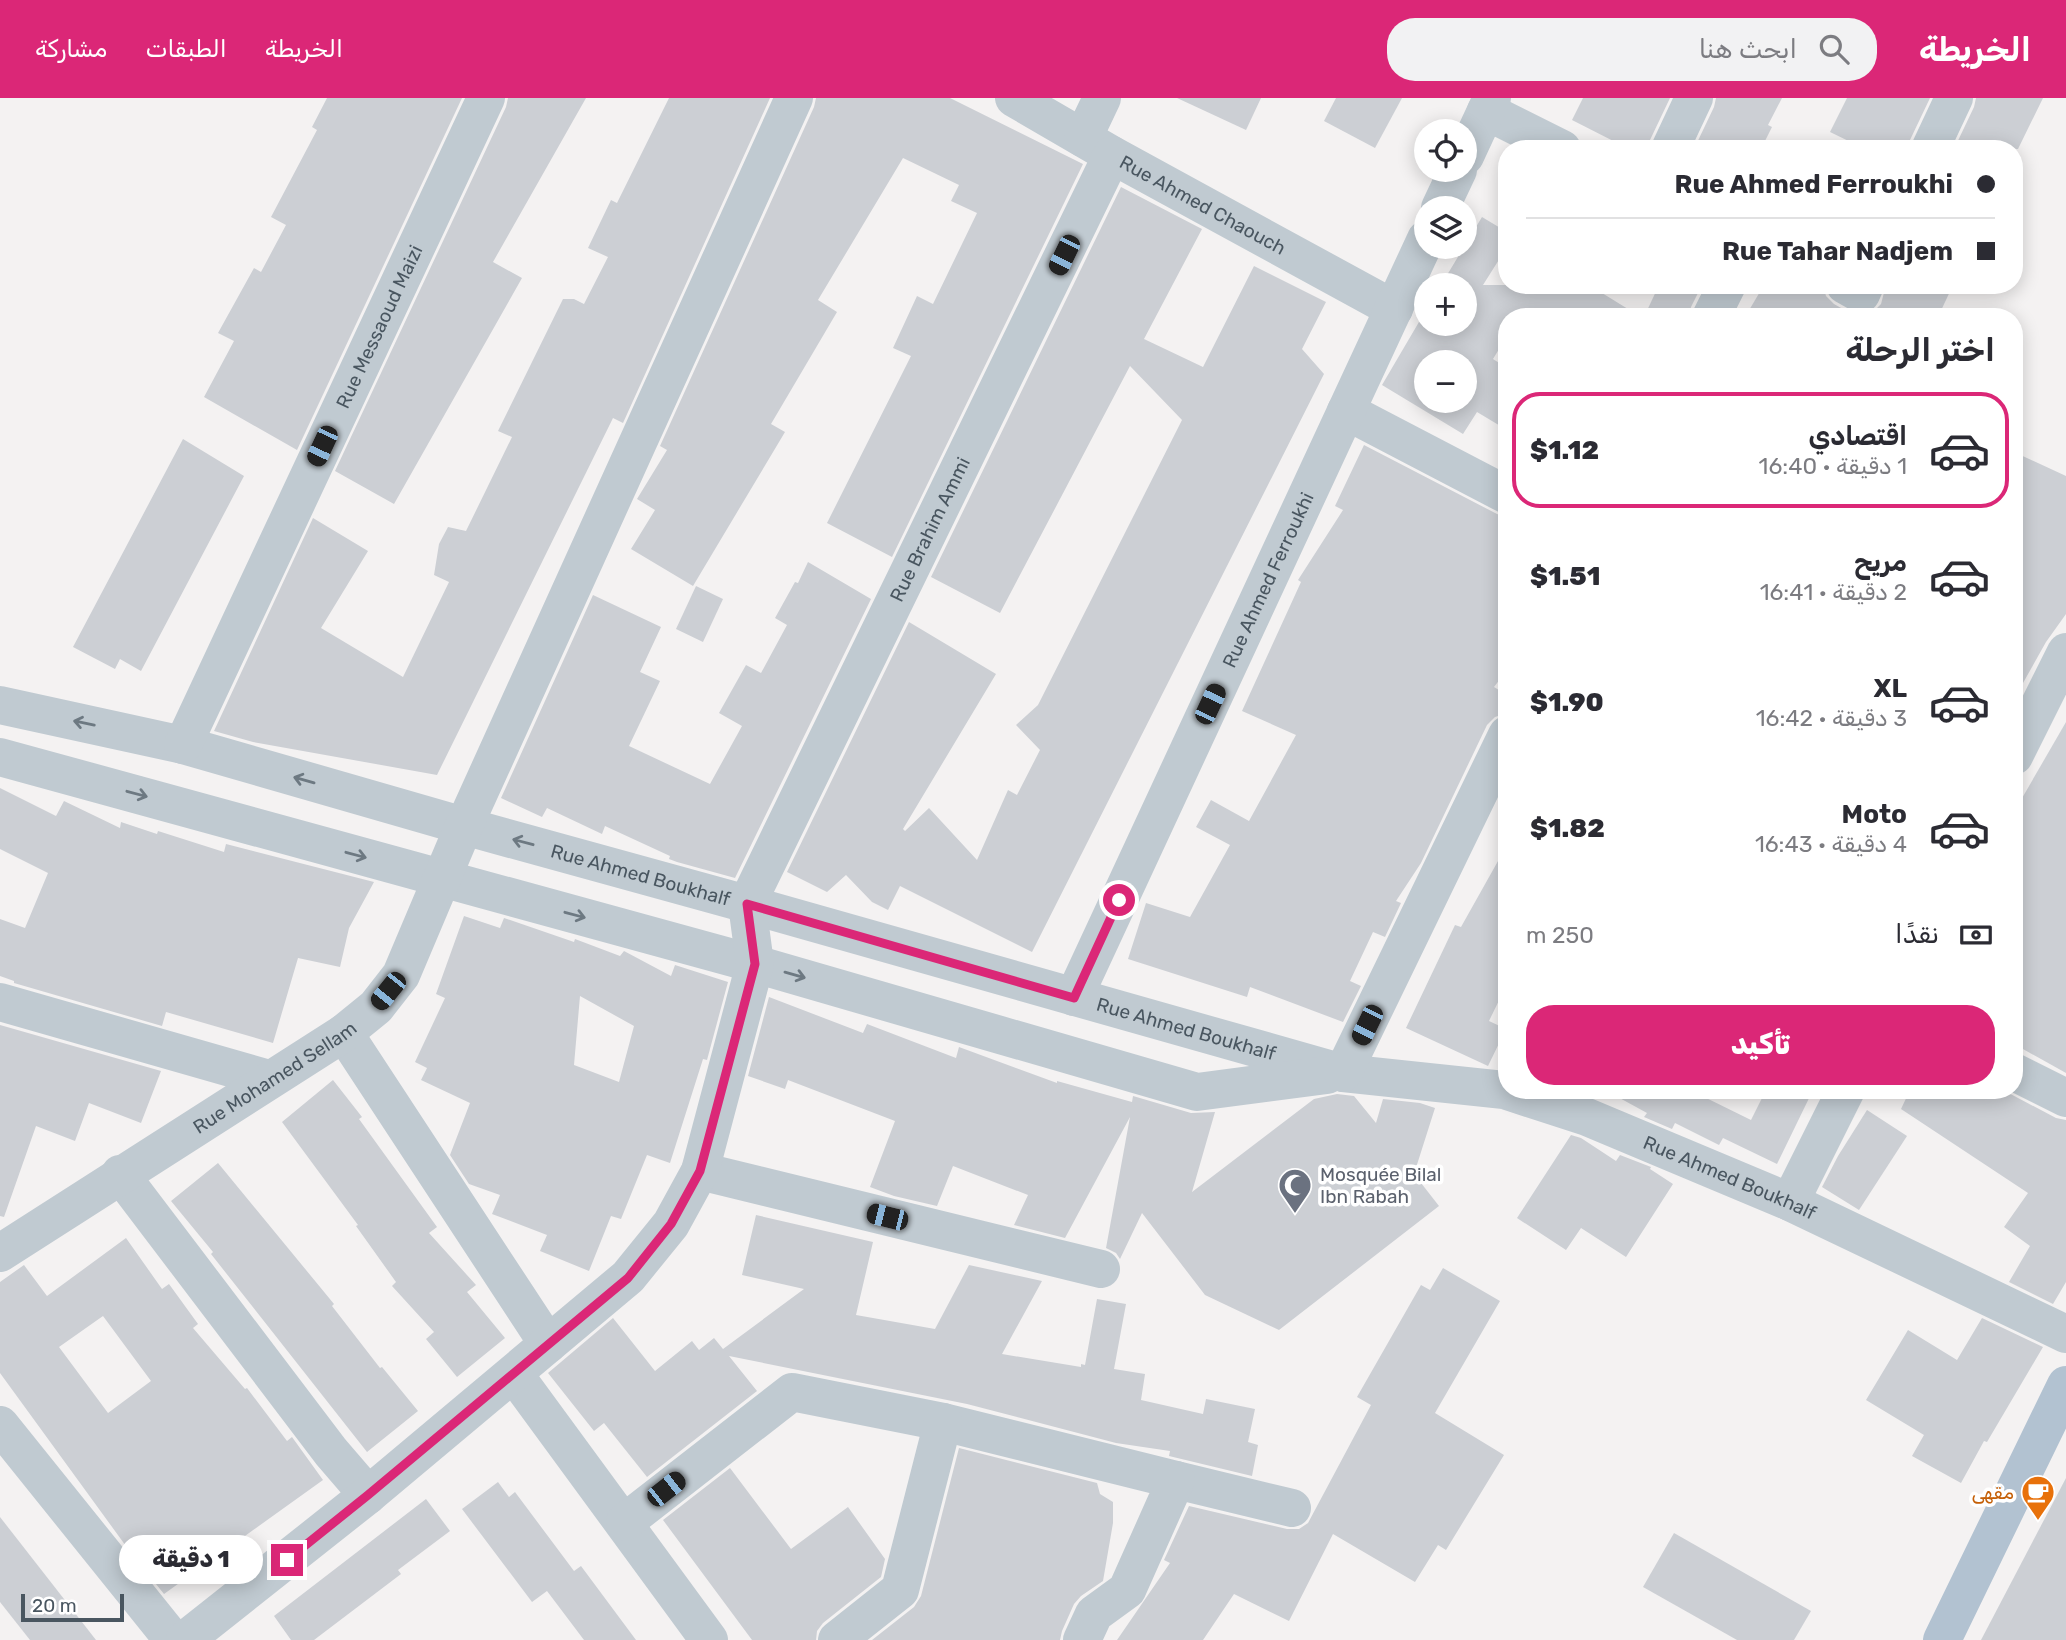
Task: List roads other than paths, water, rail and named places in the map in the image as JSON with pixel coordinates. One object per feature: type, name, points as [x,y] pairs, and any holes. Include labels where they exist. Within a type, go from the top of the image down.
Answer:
[{"type":"main road","points":[[1942,1640],[2066,1385]]},
{"type":"street","name":"Rue Messaoud Maizi","points":[[183,745],[486,98]]},
{"type":"street","name":"Rue Mohamed Sellam","points":[[3,1248],[344,1032],[376,1007],[401,975],[464,826],[794,98]]},
{"type":"street","name":"Rue Ahmed Chaouch","points":[[1014,98],[1394,309]]},
{"type":"street","name":"Rue Brahim Ammi","points":[[747,904],[1098,146],[1102,98]]},
{"type":"street","points":[[1674,140],[1694,98]]},
{"type":"street","points":[[1934,140],[1954,98]]},
{"type":"street","points":[[1477,130],[1489,105],[1547,140]]},
{"type":"street","name":"Rue Ahmed Ferroukhi","points":[[1074,998],[1417,259]]},
{"type":"street","points":[[1346,411],[1498,490]]},
{"type":"street","points":[[2023,747],[2052,717],[2066,652]]},
{"type":"street","name":"Rue Ahmed Boukhalf","points":[[0,705],[183,745],[1343,1073],[1498,1086]]},
{"type":"street","points":[[0,757],[755,964],[1197,1092],[1343,1073],[1498,754]]},
{"type":"street","points":[[185,1640],[368,1495],[628,1278],[671,1224],[700,1171],[755,964],[747,904]]},
{"type":"street","points":[[0,1002],[269,1079]]},
{"type":"street","points":[[344,1032],[548,1344]]},
{"type":"street","points":[[2023,1076],[2066,1098]]},
{"type":"street","name":"Rue Ahmed Boukhalf","points":[[1539,1099],[1587,1116],[1790,1202],[2066,1334]]},
{"type":"street","points":[[1790,1202],[1842,1099]]},
{"type":"street","points":[[700,1171],[1101,1269]]},
{"type":"street","points":[[120,1174],[331,1452],[368,1495]]},
{"type":"street","points":[[514,1374],[709,1640]]},
{"type":"street","points":[[625,1522],[792,1392],[943,1422],[1292,1508]]},
{"type":"street","points":[[836,1640],[900,1590],[943,1422]]},
{"type":"street","points":[[0,1425],[173,1640]]},
{"type":"street","points":[[1083,1640],[1094,1614],[1127,1590],[1176,1480]]},
{"type":"place","name":"Mosquée Bilal Ibn Rabah","points":[[1295,1215]]},
{"type":"place","name":"مقهى","points":[[2038,1522]]}]
